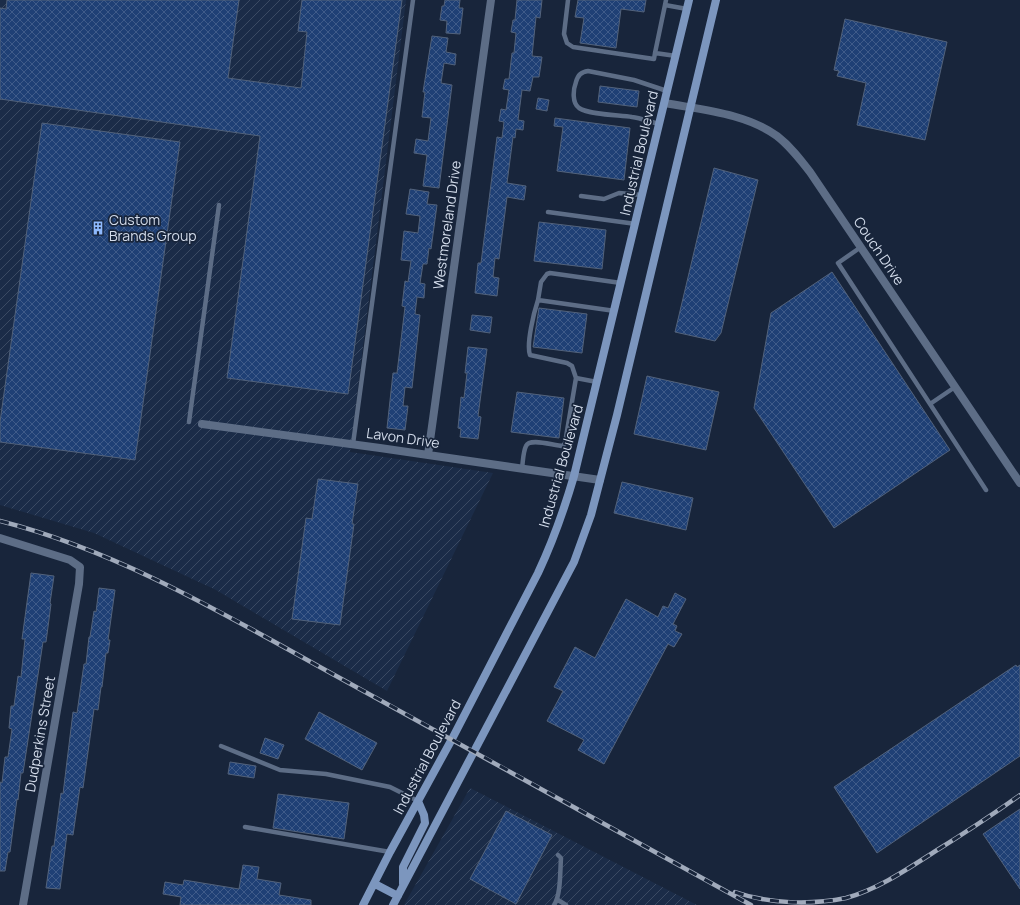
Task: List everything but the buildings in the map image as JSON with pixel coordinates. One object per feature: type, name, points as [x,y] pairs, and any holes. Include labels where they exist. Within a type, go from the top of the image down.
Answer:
[{"type":"main road","name":"Industrial Boulevard","points":[[363,905],[390,852],[452,739],[538,573],[561,520],[574,476],[615,311],[689,0]]},
{"type":"main road","points":[[393,905],[574,562],[591,515],[716,0]]},
{"type":"main road","points":[[403,886],[404,867],[425,823],[424,815],[418,801]]},
{"type":"main road","points":[[375,884],[398,896]]},
{"type":"street","name":"Westmoreland Drive","points":[[428,454],[491,0]]},
{"type":"street","name":"Couch Drive","points":[[664,103],[746,120],[766,129],[780,139],[798,156],[1020,483]]},
{"type":"street","name":"Lavon Drive","points":[[202,424],[428,454],[600,480]]},
{"type":"street","name":"Dudperkins Street","points":[[0,538],[70,560],[80,567],[79,584],[23,905]]},
{"type":"lane","points":[[353,444],[413,0]]},
{"type":"lane","points":[[568,0],[564,34],[567,43],[573,47],[654,59],[665,3],[687,9]]},
{"type":"lane","points":[[655,53],[676,56]]},
{"type":"lane","points":[[659,124],[633,117],[586,111],[578,108],[574,101],[574,89],[577,78],[581,72],[588,71],[621,77],[668,91]]},
{"type":"lane","points":[[581,196],[604,199],[618,193],[642,195]]},
{"type":"lane","points":[[189,422],[220,205]]},
{"type":"lane","points":[[548,212],[636,224]]},
{"type":"lane","points":[[861,248],[838,263],[986,490]]},
{"type":"lane","points":[[522,468],[526,446],[529,443],[533,441],[563,446],[565,443],[576,378],[572,366],[567,363],[530,355],[529,348],[533,314],[538,300],[541,282],[546,274],[550,273],[621,284]]},
{"type":"lane","points":[[538,300],[615,311]]},
{"type":"lane","points":[[576,378],[597,382]]},
{"type":"lane","points":[[930,404],[955,387]]},
{"type":"lane","points":[[221,746],[280,770],[326,774],[390,787],[418,801]]},
{"type":"lane","points":[[245,827],[390,852]]},
{"type":"lane","points":[[554,905],[558,900],[561,858],[558,855]]},
{"type":"lane","points":[[558,900],[566,905]]},
{"type":"shaded area","points":[[0,0],[406,0],[350,452],[493,473],[387,691],[216,590],[94,533],[0,505]]},
{"type":"shaded area","points":[[470,788],[697,905],[404,905]]},
{"type":"railway","points":[[0,521],[45,534],[89,550],[174,588],[215,609],[751,905]]},
{"type":"railway","points":[[735,892],[762,899],[790,902],[819,902],[846,898],[858,894],[869,890],[902,872],[1020,795]]},
{"type":"place","name":"Custom Brands Group","points":[[98,228]]}]
